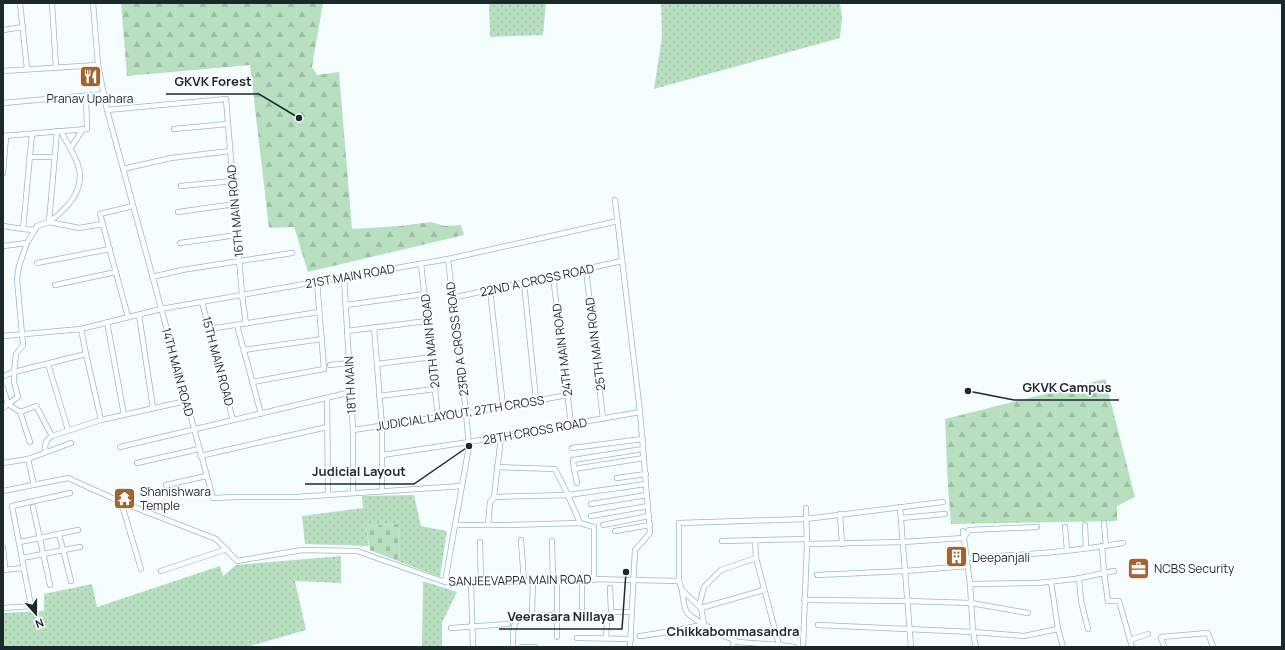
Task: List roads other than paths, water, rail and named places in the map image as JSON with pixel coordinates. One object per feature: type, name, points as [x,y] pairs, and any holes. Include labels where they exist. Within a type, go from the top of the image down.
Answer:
[{"type":"street","points":[[20,3],[26,69]]},
{"type":"street","points":[[52,3],[56,68]]},
{"type":"street","name":"14TH MAIN ROAD","points":[[93,3],[98,65],[107,110],[200,456],[213,498],[297,497],[462,486]]},
{"type":"street","points":[[3,30],[23,27]]},
{"type":"street","points":[[3,71],[98,65]]},
{"type":"street","points":[[3,103],[104,94]]},
{"type":"street","points":[[70,149],[83,129],[87,128],[86,96]]},
{"type":"street","name":"16TH MAIN ROAD","points":[[107,110],[226,99],[242,295],[246,324]]},
{"type":"street","points":[[174,129],[228,124]]},
{"type":"street","points":[[3,172],[5,136],[83,129]]},
{"type":"street","points":[[3,408],[18,397],[14,382],[14,372],[16,354],[23,345],[17,279],[19,266],[27,243],[37,226],[49,222],[60,214],[79,188],[80,177],[78,165],[59,131]]},
{"type":"street","points":[[49,222],[59,131]]},
{"type":"street","points":[[22,229],[32,134]]},
{"type":"street","points":[[123,169],[171,158],[230,151]]},
{"type":"street","points":[[29,157],[55,157]]},
{"type":"street","points":[[180,186],[233,181]]},
{"type":"street","points":[[615,200],[643,439],[650,525],[650,533],[635,550],[630,647]]},
{"type":"street","points":[[178,212],[234,204]]},
{"type":"street","points":[[128,317],[100,214],[133,206]]},
{"type":"street","name":"21ST MAIN ROAD","points":[[3,336],[81,329],[161,309],[448,259],[618,221]]},
{"type":"street","points":[[49,222],[79,228],[103,224]]},
{"type":"street","points":[[3,226],[35,230]]},
{"type":"street","points":[[180,243],[237,235]]},
{"type":"street","points":[[3,246],[27,243]]},
{"type":"street","points":[[37,263],[110,249]]},
{"type":"street","points":[[152,277],[182,270],[292,253]]},
{"type":"street","name":"23RD A CROSS ROAD","points":[[445,582],[469,446],[448,259]]},
{"type":"street","name":"22ND A CROSS ROAD","points":[[452,298],[622,261]]},
{"type":"street","name":"20TH MAIN ROAD","points":[[421,264],[438,417]]},
{"type":"street","name":"25TH MAIN ROAD","points":[[586,269],[604,419]]},
{"type":"street","points":[[55,285],[116,272]]},
{"type":"street","name":"24TH MAIN ROAD","points":[[553,276],[571,424]]},
{"type":"street","name":"18TH MAIN","points":[[344,277],[353,430],[353,493]]},
{"type":"street","points":[[252,382],[324,369],[317,282]]},
{"type":"street","points":[[524,283],[536,400]]},
{"type":"street","points":[[490,290],[503,406]]},
{"type":"street","points":[[346,305],[425,294]]},
{"type":"street","name":"15TH MAIN ROAD","points":[[202,302],[234,420]]},
{"type":"street","points":[[209,329],[319,312]]},
{"type":"street","points":[[139,315],[154,408]]},
{"type":"street","points":[[347,331],[428,321]]},
{"type":"street","points":[[107,322],[124,415]]},
{"type":"street","points":[[236,325],[261,414]]},
{"type":"street","points":[[374,328],[382,426],[382,491]]},
{"type":"street","points":[[81,329],[101,420]]},
{"type":"street","points":[[244,350],[322,338]]},
{"type":"street","points":[[3,376],[86,354]]},
{"type":"street","points":[[377,364],[432,357]]},
{"type":"street","points":[[330,365],[349,363]]},
{"type":"street","points":[[48,364],[68,430]]},
{"type":"street","points":[[3,388],[8,404],[20,412],[30,442]]},
{"type":"street","points":[[379,396],[435,389]]},
{"type":"street","points":[[120,447],[351,392]]},
{"type":"street","name":"JUDICIAL LAYOUT, 27TH CROSS","points":[[353,430],[466,413],[568,395]]},
{"type":"street","points":[[327,398],[328,495]]},
{"type":"street","points":[[46,452],[45,444],[48,439],[68,430],[101,420],[186,401]]},
{"type":"street","points":[[20,412],[36,406],[52,436]]},
{"type":"street","name":"28TH CROSS ROAD","points":[[382,455],[469,442],[640,412]]},
{"type":"street","points":[[200,456],[327,427]]},
{"type":"street","points":[[488,525],[490,502],[494,497],[500,436]]},
{"type":"street","points":[[572,448],[643,439]]},
{"type":"street","points":[[3,463],[28,459],[71,443]]},
{"type":"street","points":[[577,483],[572,460],[643,448]]},
{"type":"street","points":[[137,463],[199,449]]},
{"type":"street","points":[[574,469],[644,458]]},
{"type":"street","points":[[28,459],[34,485]]},
{"type":"street","points":[[497,467],[555,469],[580,523]]},
{"type":"street","points":[[617,478],[646,474]]},
{"type":"street","points":[[166,485],[206,476]]},
{"type":"street","name":"SANJEEVAPPA MAIN ROAD","points":[[3,491],[68,478],[121,502],[216,539],[237,560],[302,550],[357,550],[445,582],[481,583],[555,580],[679,581]]},
{"type":"street","points":[[494,497],[568,495],[646,484]]},
{"type":"street","points":[[3,608],[31,606],[12,506],[70,493]]},
{"type":"street","points":[[591,504],[647,495]]},
{"type":"street","points":[[121,502],[141,569]]},
{"type":"street","points":[[794,647],[738,642],[716,632],[686,613],[679,581],[679,523],[806,519],[900,506],[943,502]]},
{"type":"street","points":[[591,516],[648,506]]},
{"type":"street","points":[[900,506],[911,647]]},
{"type":"street","points":[[33,507],[41,538],[50,585]]},
{"type":"street","points":[[802,647],[807,544],[806,508]]},
{"type":"street","points":[[840,514],[842,544]]},
{"type":"street","points":[[901,518],[945,514]]},
{"type":"street","points":[[603,525],[649,516]]},
{"type":"street","points":[[455,525],[580,523],[594,527],[594,580]]},
{"type":"street","points":[[1104,524],[1104,573],[1108,601],[1119,600],[1132,647]]},
{"type":"street","points":[[615,531],[650,525]]},
{"type":"street","points":[[1085,525],[1086,548]]},
{"type":"street","points":[[964,538],[969,530],[1037,527]]},
{"type":"street","points":[[1065,527],[1068,550]]},
{"type":"street","points":[[20,542],[78,530]]},
{"type":"street","points":[[963,531],[970,584],[973,632],[976,647]]},
{"type":"street","points":[[59,534],[72,581]]},
{"type":"street","points":[[807,544],[902,542],[964,538]]},
{"type":"street","points":[[722,541],[807,539]]},
{"type":"street","points":[[521,540],[524,581]]},
{"type":"street","points":[[755,540],[756,558],[779,645]]},
{"type":"street","points":[[552,541],[557,637]]},
{"type":"street","points":[[480,542],[481,583]]},
{"type":"street","points":[[967,558],[1037,554],[1123,543]]},
{"type":"street","points":[[22,558],[80,547]]},
{"type":"street","points":[[3,548],[4,568],[24,568]]},
{"type":"street","points":[[160,571],[227,550]]},
{"type":"street","points":[[704,624],[700,607],[704,587],[721,570],[756,558]]},
{"type":"street","points":[[817,575],[905,571],[968,566]]},
{"type":"street","points":[[970,584],[1051,582],[1114,571]]},
{"type":"street","points":[[1079,578],[1081,601],[1088,629]]},
{"type":"street","points":[[582,580],[582,608]]},
{"type":"street","points":[[532,612],[533,581]]},
{"type":"street","points":[[1051,582],[1058,629],[1063,647]]},
{"type":"street","points":[[471,583],[474,647]]},
{"type":"street","points":[[606,638],[607,620],[611,612],[610,588]]},
{"type":"street","points":[[682,590],[700,607]]},
{"type":"street","points":[[700,607],[764,590]]},
{"type":"street","points":[[804,600],[971,603],[1028,613]]},
{"type":"street","points":[[611,612],[632,612]]},
{"type":"street","points":[[513,647],[514,627],[516,622],[543,615],[556,615]]},
{"type":"street","points":[[570,618],[608,617]]},
{"type":"street","points":[[451,628],[508,624]]},
{"type":"street","points":[[640,636],[667,633],[704,624]]},
{"type":"street","points":[[818,625],[910,628],[1024,636],[1058,629]]},
{"type":"street","points":[[1164,647],[1161,637],[1208,633],[1213,647]]},
{"type":"street","points":[[1130,640],[1148,634]]},
{"type":"street","points":[[577,638],[631,639]]},
{"type":"street","points":[[733,647],[734,640]]},
{"type":"street","points":[[522,647],[535,647]]},
{"type":"place","name":"Pranav Upahara","points":[[90,77]]},
{"type":"place","name":"GKVK Forest","points":[[299,118]]},
{"type":"place","name":"GKVK Campus","points":[[968,391]]},
{"type":"place","name":"Judicial Layout","points":[[469,446]]},
{"type":"place","name":"Shanishwara Temple","points":[[124,498]]},
{"type":"place","name":"Deepanjali","points":[[956,557]]},
{"type":"place","name":"NCBS Security","points":[[1139,568]]},
{"type":"place","name":"Veerasara Nillaya","points":[[626,572]]},
{"type":"district","name":"Chikkabommasandra","points":[[733,631]]}]
